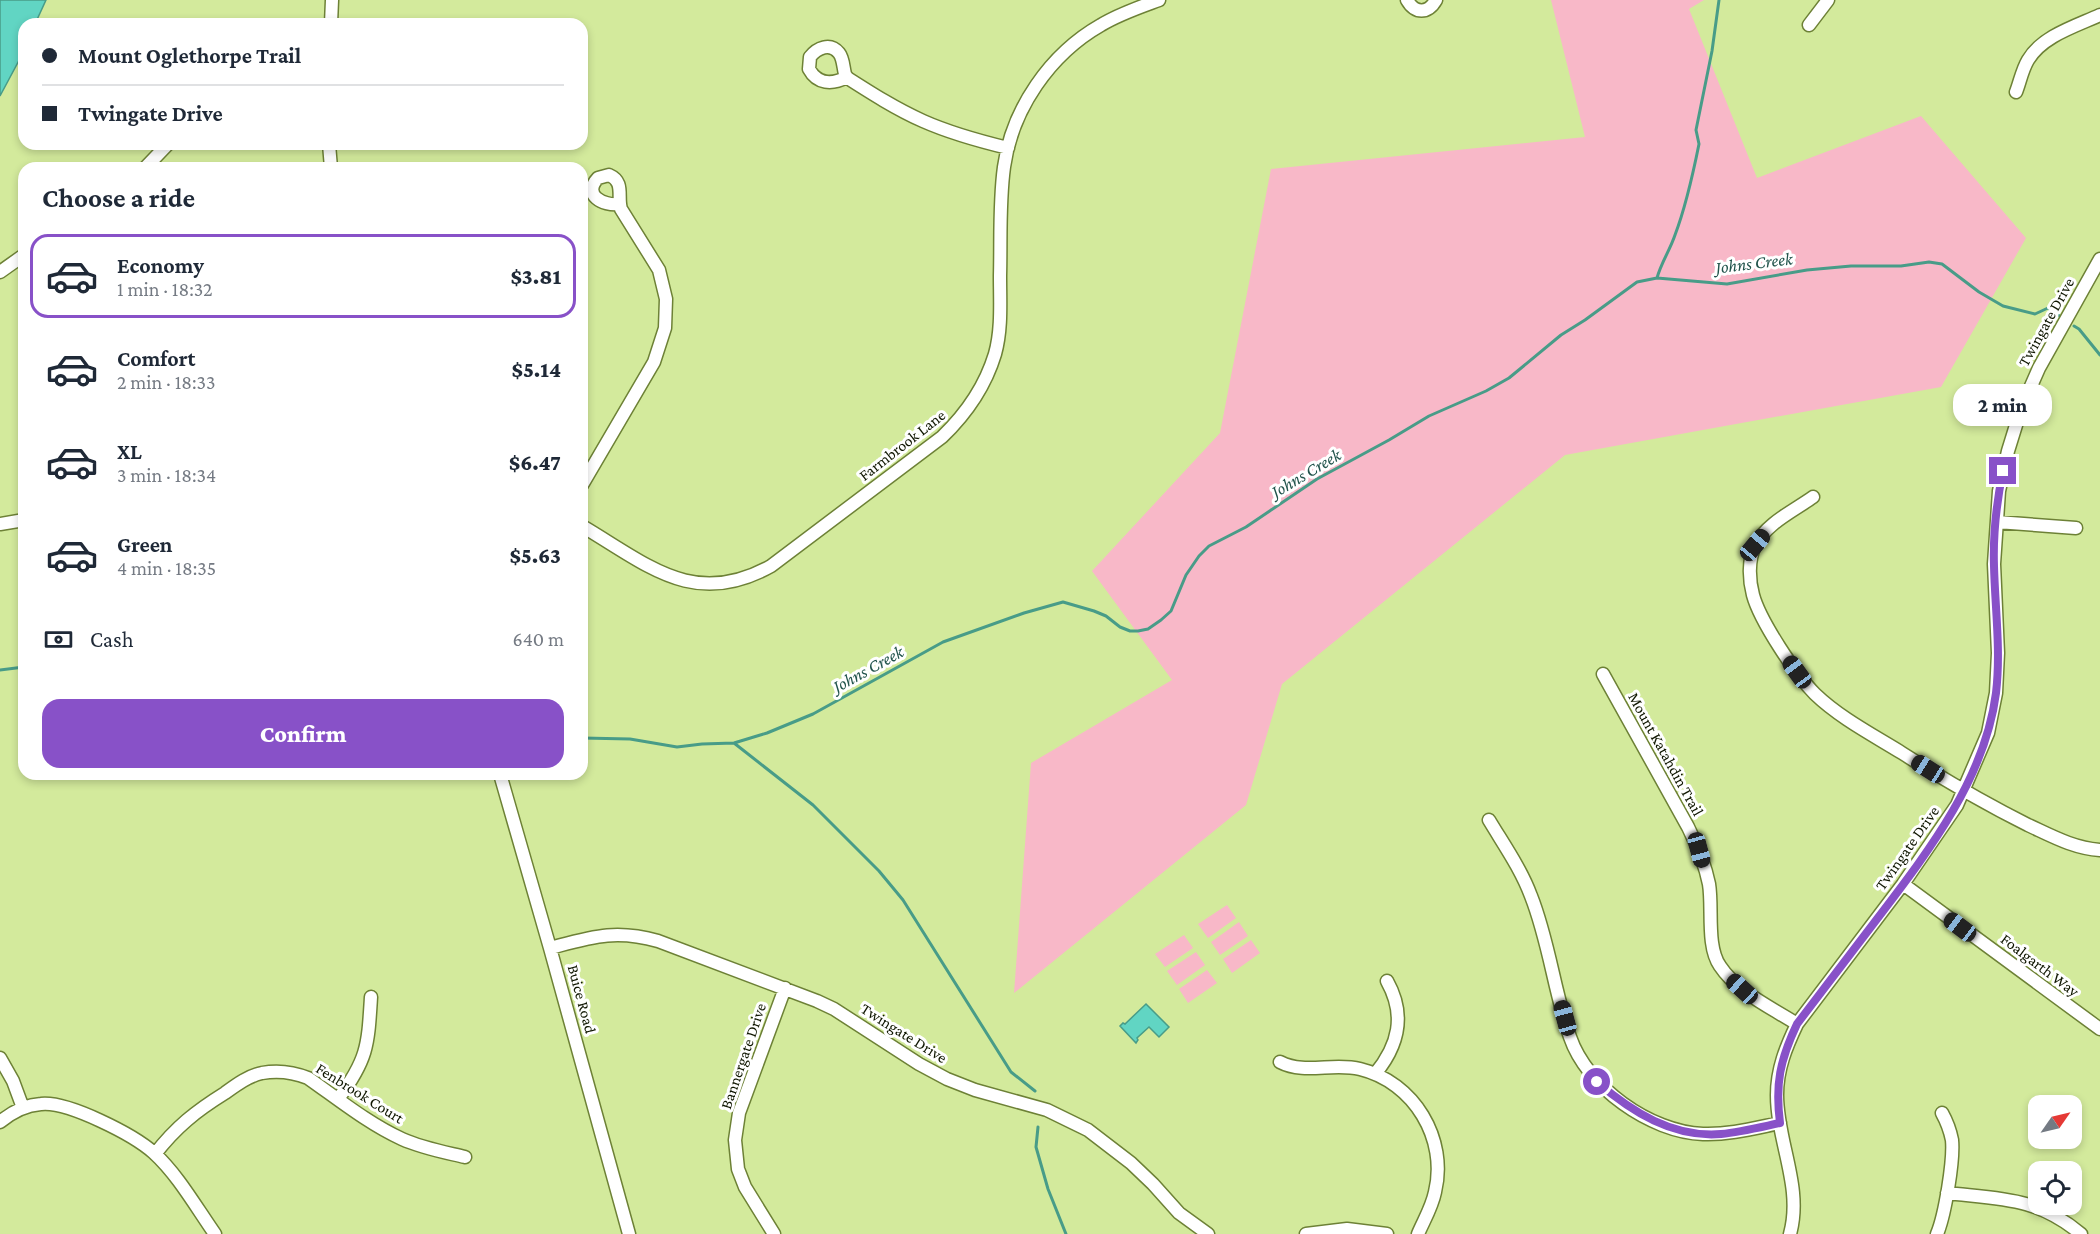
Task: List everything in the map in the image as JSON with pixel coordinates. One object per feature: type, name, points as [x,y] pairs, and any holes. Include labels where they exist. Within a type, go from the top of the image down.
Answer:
[{"type":"street","points":[[331,18],[332,0]]},
{"type":"street","name":"Farmbrook Lane","points":[[588,529],[671,577],[701,584],[731,583],[771,566],[942,437],[960,420],[976,398],[987,377],[996,351],[1000,321],[1002,186],[1008,148],[1018,116],[1035,86],[1054,62],[1080,38],[1119,15],[1160,0]]},
{"type":"street","points":[[1407,0],[1412,8],[1423,11],[1433,5],[1436,0]]},
{"type":"street","points":[[1809,25],[1828,0]]},
{"type":"street","points":[[2016,92],[2028,60],[2043,44],[2066,30],[2100,15]]},
{"type":"street","points":[[847,77],[886,102],[924,121],[966,137],[1008,148]]},
{"type":"street","points":[[151,162],[162,150]]},
{"type":"street","points":[[588,475],[654,362],[666,328],[666,299],[659,270],[620,204]]},
{"type":"street","points":[[0,272],[18,259]]},
{"type":"street","name":"Twingate Drive","points":[[1790,1234],[1794,1200],[1777,1096],[1779,1072],[1786,1048],[1797,1024],[1903,884],[1957,805],[1988,733],[1996,693],[1998,652],[1994,564],[1999,491],[2008,451],[2021,409],[2039,368],[2100,259]]},
{"type":"street","points":[[1814,497],[1769,528],[1755,545],[1750,563],[1753,594],[1760,611],[1789,661],[1816,696],[1857,726],[1987,805],[2068,844],[2100,850]]},
{"type":"street","points":[[0,524],[18,521]]},
{"type":"street","points":[[1997,522],[2076,528]]},
{"type":"street","name":"Mount Katahdin Trail","points":[[1603,674],[1699,850],[1708,883],[1713,947],[1718,964],[1742,989],[1797,1024]]},
{"type":"street","name":"Buice Road","points":[[502,780],[629,1234]]},
{"type":"street","points":[[1489,820],[1531,894],[1570,1037],[1581,1060],[1597,1082],[1643,1116],[1681,1131],[1722,1134],[1780,1123]]},
{"type":"street","name":"Foalgarth Way","points":[[1903,884],[2100,1029]]},
{"type":"street","name":"Twingate Drive","points":[[550,948],[601,935],[638,936],[658,941],[785,988],[834,1009],[919,1064],[947,1079],[975,1090],[1047,1110],[1089,1130],[1131,1163],[1179,1213],[1208,1234]]},
{"type":"street","points":[[1376,1074],[1391,1051],[1398,1025],[1398,1005],[1387,981]]},
{"type":"street","name":"Bannergate Drive","points":[[774,1234],[745,1187],[738,1169],[735,1140],[739,1113],[785,988]]},
{"type":"street","points":[[338,1099],[356,1076],[365,1056],[369,1037],[371,997]]},
{"type":"street","points":[[0,1058],[13,1081],[23,1108]]},
{"type":"street","points":[[1280,1062],[1296,1069],[1345,1066],[1376,1074],[1396,1085],[1414,1102],[1427,1122],[1436,1145],[1438,1168],[1436,1191],[1418,1234]]},
{"type":"street","name":"Fenbrook Court","points":[[155,1154],[171,1133],[192,1114],[244,1080],[260,1074],[279,1071],[308,1078],[402,1139],[427,1148],[465,1156]]},
{"type":"street","points":[[0,1122],[23,1108],[43,1103],[71,1109],[123,1133],[155,1154],[170,1170],[214,1234]]},
{"type":"street","points":[[1937,1234],[1947,1193],[1952,1143],[1949,1127],[1942,1113]]},
{"type":"street","points":[[1947,1193],[2018,1201],[2038,1206],[2053,1213],[2081,1234]]},
{"type":"street","points":[[1306,1234],[1347,1229],[1387,1234]]},
{"type":"shaded area","points":[[1551,0],[1704,0],[1689,9],[1757,178],[1921,116],[2026,238],[1941,387],[1565,455],[1282,684],[1246,805],[1014,993],[1031,763],[1172,680],[1092,571],[1220,433],[1271,169],[1585,137]]},
{"type":"shaded area","points":[[1227,905],[1236,918],[1208,938],[1198,924]]},
{"type":"shaded area","points":[[1239,922],[1248,936],[1220,955],[1211,942]]},
{"type":"shaded area","points":[[1184,935],[1193,948],[1165,967],[1155,954]]},
{"type":"shaded area","points":[[1251,940],[1260,953],[1232,973],[1223,959]]},
{"type":"shaded area","points":[[1196,952],[1205,965],[1177,985],[1167,971]]},
{"type":"shaded area","points":[[1207,970],[1217,983],[1188,1003],[1179,989]]},
{"type":"water","points":[[0,0],[46,0],[38,18],[18,18],[18,62],[0,96]]},
{"type":"water","points":[[1146,1004],[1169,1027],[1159,1037],[1149,1027],[1137,1038],[1136,1043],[1120,1026]]},
{"type":"waterway","points":[[1657,278],[1679,224],[1694,167],[1699,144],[1696,130],[1712,51],[1719,0]]},
{"type":"waterway","name":"Johns Creek","points":[[588,738],[630,739],[677,747],[734,743],[767,733],[813,714],[943,642],[1024,613],[1063,602],[1106,616],[1120,627],[1130,631],[1148,629],[1171,611],[1186,575],[1209,546],[1246,527],[1317,479],[1429,416],[1486,391],[1509,378],[1561,335],[1637,282],[1657,278],[1727,284],[1807,270],[1851,266],[1901,266],[1929,262],[1942,264],[1979,292],[2003,306],[2035,314],[2048,308],[2061,317]]},
{"type":"waterway","name":"Johns Creek","points":[[2074,326],[2100,355]]},
{"type":"waterway","name":"Johns Creek","points":[[0,670],[18,668]]},
{"type":"waterway","points":[[734,743],[813,805],[879,871],[903,900],[1011,1072],[1035,1091]]},
{"type":"waterway","points":[[1038,1127],[1036,1147],[1048,1189],[1066,1234]]},
{"type":"route","points":[[1597,1082],[1643,1116],[1681,1131],[1722,1134],[1780,1123],[1777,1096],[1779,1072],[1786,1048],[1797,1024],[1903,884],[1957,805],[1988,733],[1996,693],[1998,652],[1994,564],[1999,491],[2003,471]]}]
